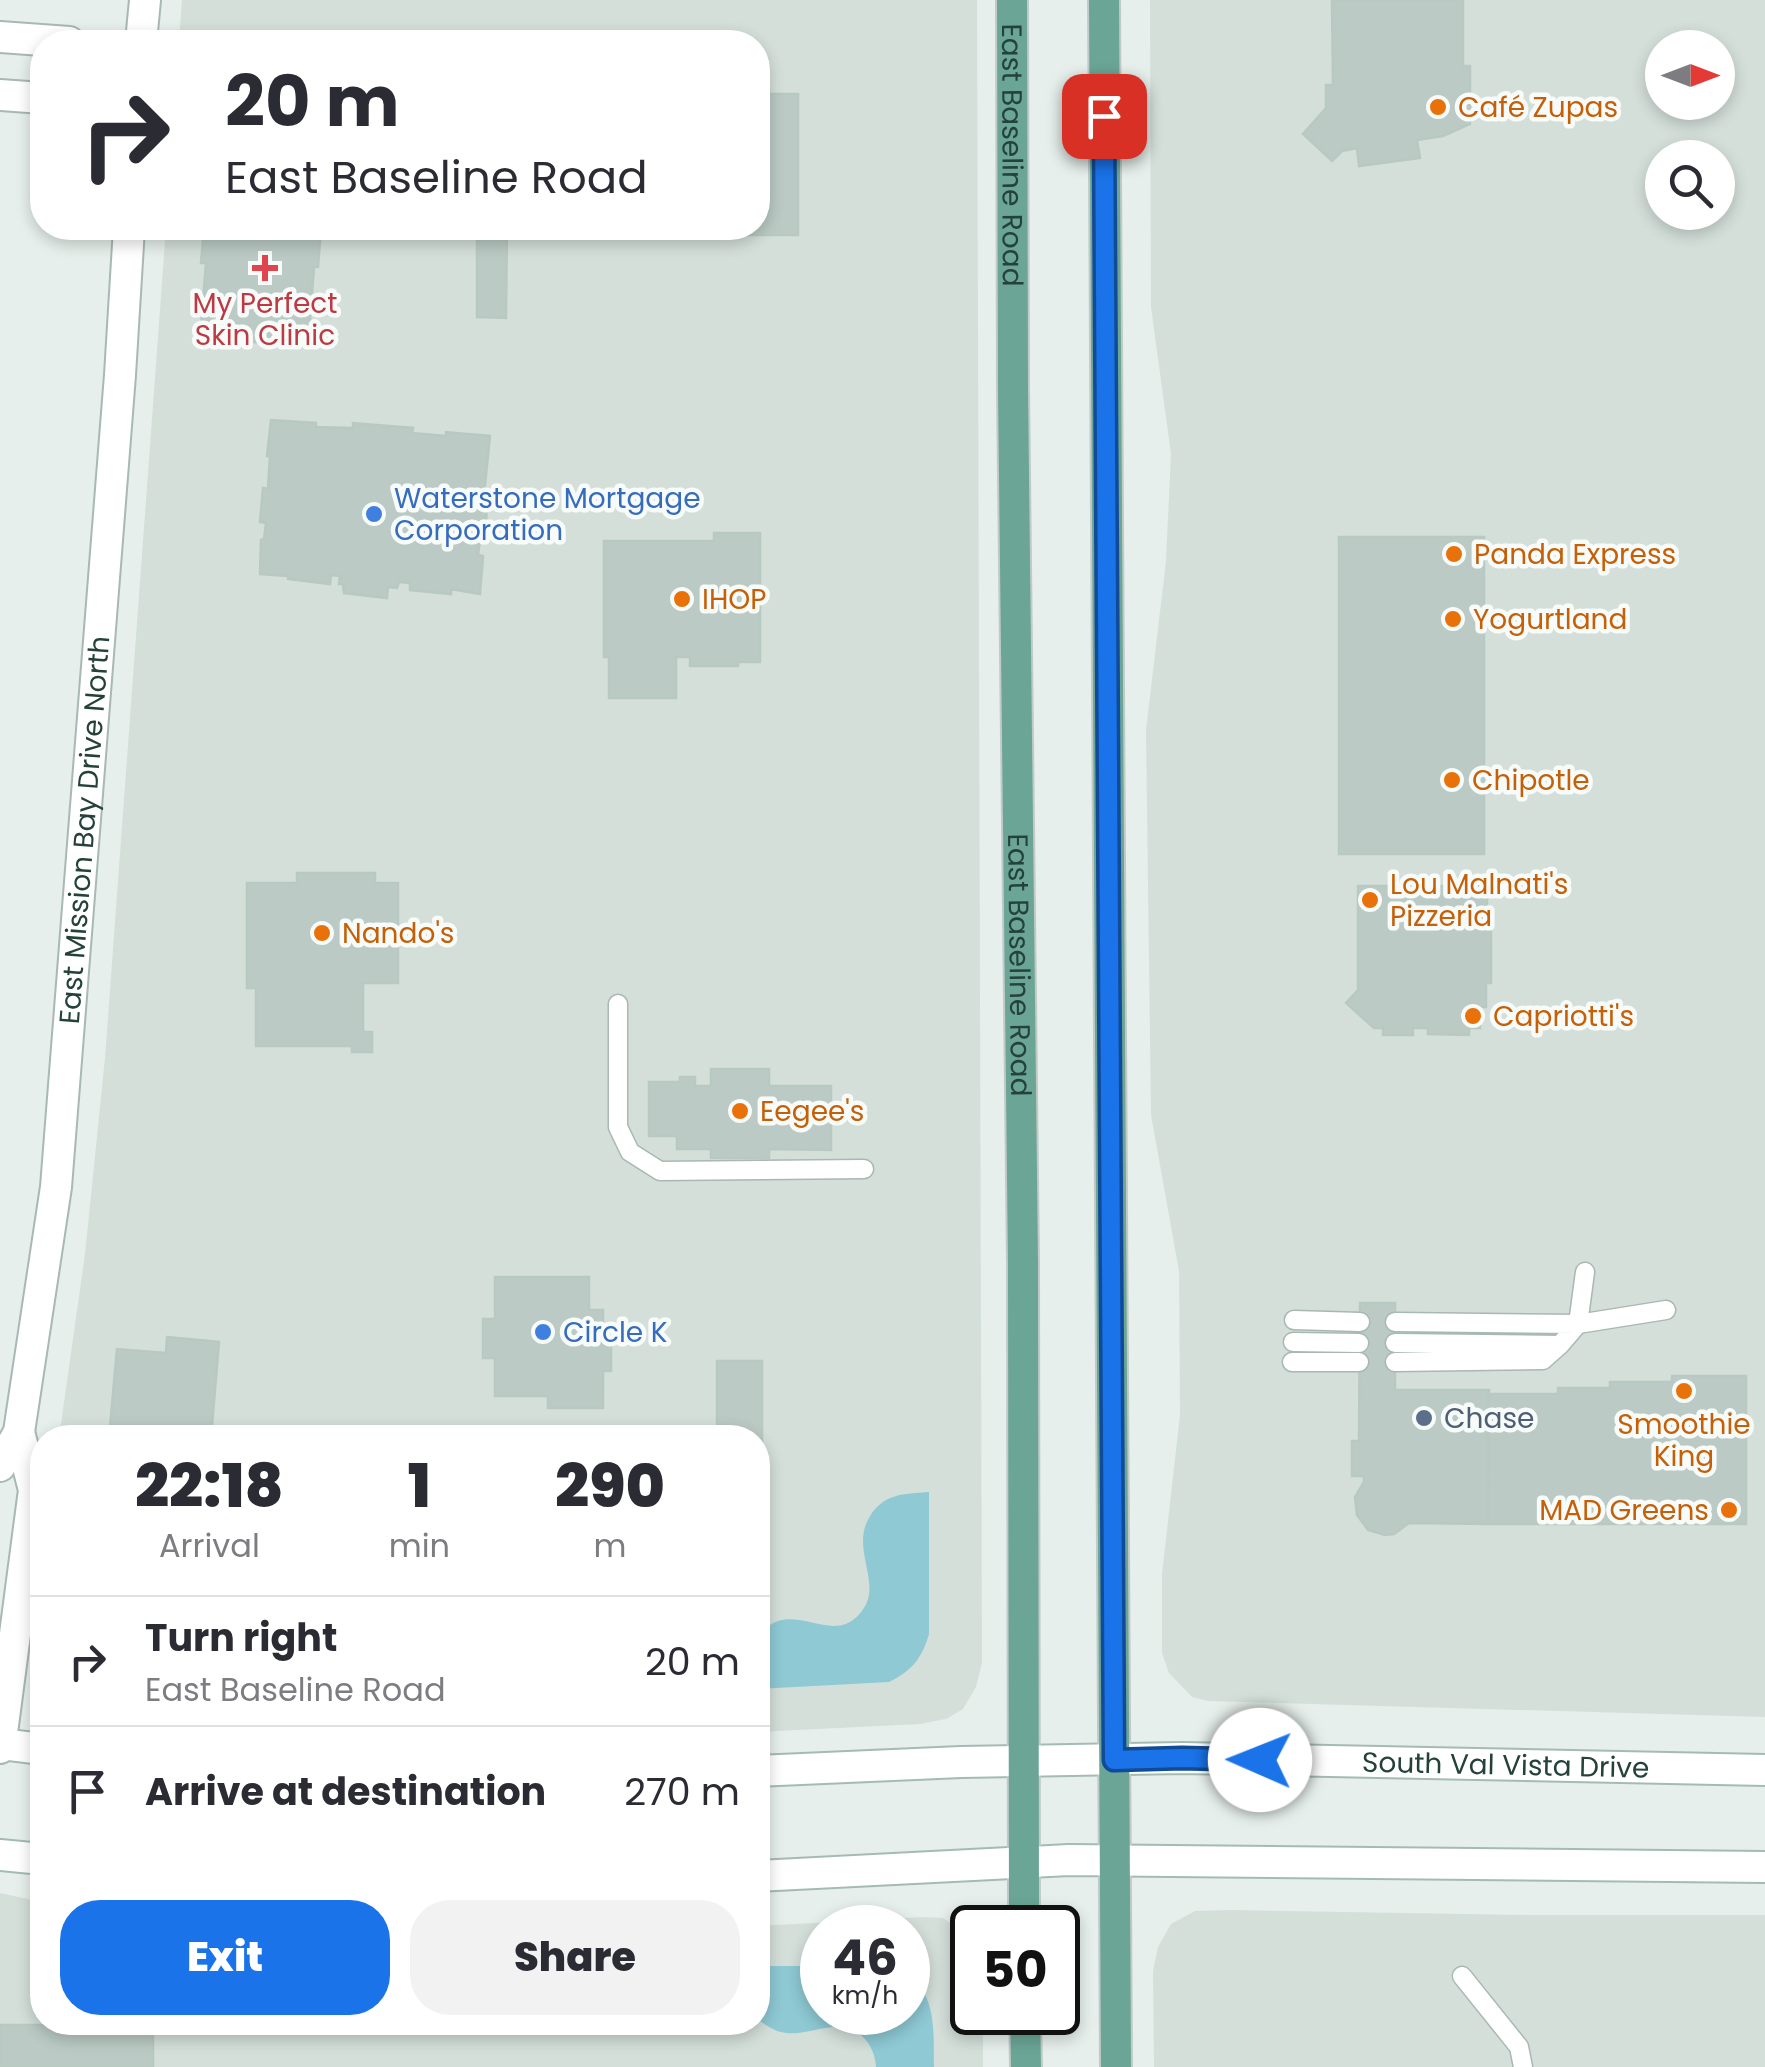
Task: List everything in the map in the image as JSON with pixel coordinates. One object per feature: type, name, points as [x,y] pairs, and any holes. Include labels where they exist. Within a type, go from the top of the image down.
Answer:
[{"type":"main road","points":[[142,30],[145,0]]},
{"type":"main road","name":"East Baseline Road","points":[[1012,0],[1023,1243],[1024,1905]]},
{"type":"main road","points":[[1104,0],[1116,2067]]},
{"type":"main road","points":[[0,36],[30,39]]},
{"type":"main road","points":[[0,95],[30,97]]},
{"type":"main road","name":"East Mission Bay Drive North","points":[[0,1466],[19,1432],[56,1187],[128,240]]},
{"type":"main road","name":"East Mission Bay Drive North","points":[[19,1432],[30,1475]]},
{"type":"main road","name":"East Mission Bay Drive North","points":[[0,1745],[30,1520]]},
{"type":"main road","points":[[0,1745],[30,1748]]},
{"type":"main road","name":"South Val Vista Drive","points":[[770,1770],[1182,1758],[1765,1770]]},
{"type":"main road","points":[[0,1855],[30,1858]]},
{"type":"main road","points":[[770,1875],[1069,1860],[1765,1868]]},
{"type":"main road","points":[[1025,2035],[1026,2067]]},
{"type":"lane","points":[[618,1004],[618,1126],[630,1152],[660,1171],[864,1169]]},
{"type":"lane","points":[[1396,1353],[1543,1360],[1578,1324],[1585,1272]]},
{"type":"lane","points":[[1396,1322],[1578,1324],[1666,1310]]},
{"type":"lane","points":[[1294,1320],[1360,1322]]},
{"type":"lane","points":[[1292,1362],[1359,1352],[1293,1342]]},
{"type":"lane","points":[[1462,1976],[1519,2047],[1523,2067]]},
{"type":"shaded area","points":[[182,0],[977,0],[982,1663],[976,1687],[963,1709],[946,1719],[920,1724],[770,1731],[770,1425],[61,1425],[85,1254],[105,1058],[165,240],[770,240],[770,30],[180,30]]},
{"type":"shaded area","points":[[1150,0],[1765,0],[1765,1717],[1208,1701],[1192,1697],[1169,1673],[1162,1653],[1162,1574],[1180,1415],[1179,1271],[1151,1115],[1146,730],[1166,561],[1171,454],[1151,307]]},
{"type":"shaded area","points":[[0,1893],[30,1899],[30,2035],[770,2035],[770,1925],[800,1924],[800,2035],[930,2035],[930,1917],[950,1922],[950,2035],[983,2035],[983,2067],[0,2067]]},
{"type":"shaded area","points":[[1195,1911],[1765,1915],[1765,2067],[1154,2067],[1153,1971],[1158,1947],[1171,1924]]},
{"type":"water","points":[[929,1492],[929,1634],[915,1663],[889,1682],[770,1688],[770,1625],[789,1619],[834,1626],[855,1619],[868,1598],[864,1529],[881,1504],[903,1495]]},
{"type":"water","points":[[770,1966],[800,1966],[800,2032],[770,2027]]},
{"type":"water","points":[[930,2011],[934,2067],[876,2067],[867,2041],[860,2035],[930,2035]]},
{"type":"building","points":[[1332,0],[1463,0],[1463,66],[1470,66],[1470,124],[1443,136],[1417,140],[1420,158],[1359,166],[1357,148],[1342,151],[1332,161],[1303,134],[1326,108],[1326,85],[1333,85]]},
{"type":"building","points":[[770,94],[798,94],[798,235],[770,235]]},
{"type":"building","points":[[203,240],[320,240],[308,346],[200,338],[206,263],[201,263]]},
{"type":"building","points":[[477,240],[507,240],[506,318],[477,317]]},
{"type":"building","name":"Waterstone Mortgage Corporation","points":[[271,420],[316,423],[316,427],[353,428],[353,423],[413,428],[412,433],[490,436],[483,504],[487,505],[485,539],[480,539],[478,555],[483,556],[480,594],[451,589],[451,594],[410,590],[410,583],[399,582],[397,588],[388,587],[387,598],[344,593],[340,576],[331,575],[330,584],[260,574],[266,523],[260,522],[263,488],[268,489]]},
{"type":"building","name":"IHOP","points":[[714,533],[760,533],[760,662],[690,666],[690,657],[676,657],[676,698],[609,698],[609,657],[604,657],[604,541],[714,541]]},
{"type":"building","points":[[1339,537],[1484,537],[1484,854],[1339,854]]},
{"type":"building","name":"Nando's","points":[[297,873],[375,873],[375,883],[398,883],[398,983],[363,983],[363,1032],[372,1032],[372,1052],[352,1052],[352,1046],[256,1046],[256,988],[247,988],[247,883],[297,883]]},
{"type":"building","points":[[1358,886],[1487,886],[1491,983],[1486,983],[1486,1007],[1480,1007],[1480,1028],[1469,1028],[1469,1035],[1428,1034],[1428,1028],[1413,1028],[1413,1035],[1383,1035],[1383,1028],[1374,1028],[1346,1003],[1358,990]]},
{"type":"building","name":"Eegee's","points":[[711,1069],[769,1069],[769,1086],[831,1086],[831,1150],[769,1149],[769,1158],[711,1158],[711,1149],[677,1149],[677,1136],[649,1136],[649,1082],[680,1082],[680,1077],[695,1077],[695,1086],[711,1086]]},
{"type":"building","name":"Circle K","points":[[495,1277],[589,1277],[589,1310],[603,1310],[603,1346],[611,1346],[611,1371],[603,1371],[603,1408],[548,1408],[548,1396],[495,1396],[495,1358],[483,1358],[483,1319],[495,1319]]},
{"type":"building","name":"Chase","points":[[1360,1303],[1395,1303],[1395,1390],[1489,1390],[1488,1524],[1409,1523],[1394,1534],[1385,1535],[1368,1530],[1357,1515],[1355,1497],[1364,1482],[1364,1476],[1352,1476],[1352,1441],[1359,1441]]},
{"type":"building","points":[[167,1337],[219,1342],[212,1425],[110,1425],[117,1349],[166,1353]]},
{"type":"building","name":"Circle K","points":[[717,1361],[762,1361],[762,1425],[717,1425]]},
{"type":"building","points":[[1672,1376],[1746,1376],[1746,1524],[1488,1524],[1488,1394],[1558,1394],[1558,1388],[1610,1388],[1610,1382],[1672,1382]]},
{"type":"building","points":[[1,2025],[30,2025],[30,2035],[153,2035],[153,2067],[1,2067]]},
{"type":"place","name":"Café Zupas","points":[[1438,107]]},
{"type":"place","name":"My Perfect Skin Clinic","points":[[265,268]]},
{"type":"place","name":"Waterstone Mortgage Corporation","points":[[374,514]]},
{"type":"place","name":"Panda Express","points":[[1454,554]]},
{"type":"place","name":"IHOP","points":[[682,599]]},
{"type":"place","name":"Yogurtland","points":[[1453,619]]},
{"type":"place","name":"Chipotle","points":[[1452,780]]},
{"type":"place","name":"Lou Malnati's Pizzeria","points":[[1370,900]]},
{"type":"place","name":"Nando's","points":[[322,933]]},
{"type":"place","name":"Capriotti's","points":[[1473,1016]]},
{"type":"place","name":"Eegee's","points":[[740,1111]]},
{"type":"place","name":"Circle K","points":[[543,1332]]},
{"type":"place","name":"Smoothie King","points":[[1684,1391]]},
{"type":"place","name":"Chase","points":[[1424,1418]]},
{"type":"place","name":"MAD Greens","points":[[1729,1510]]},
{"type":"route","points":[[1104,116],[1114,1760],[1260,1760]]}]
